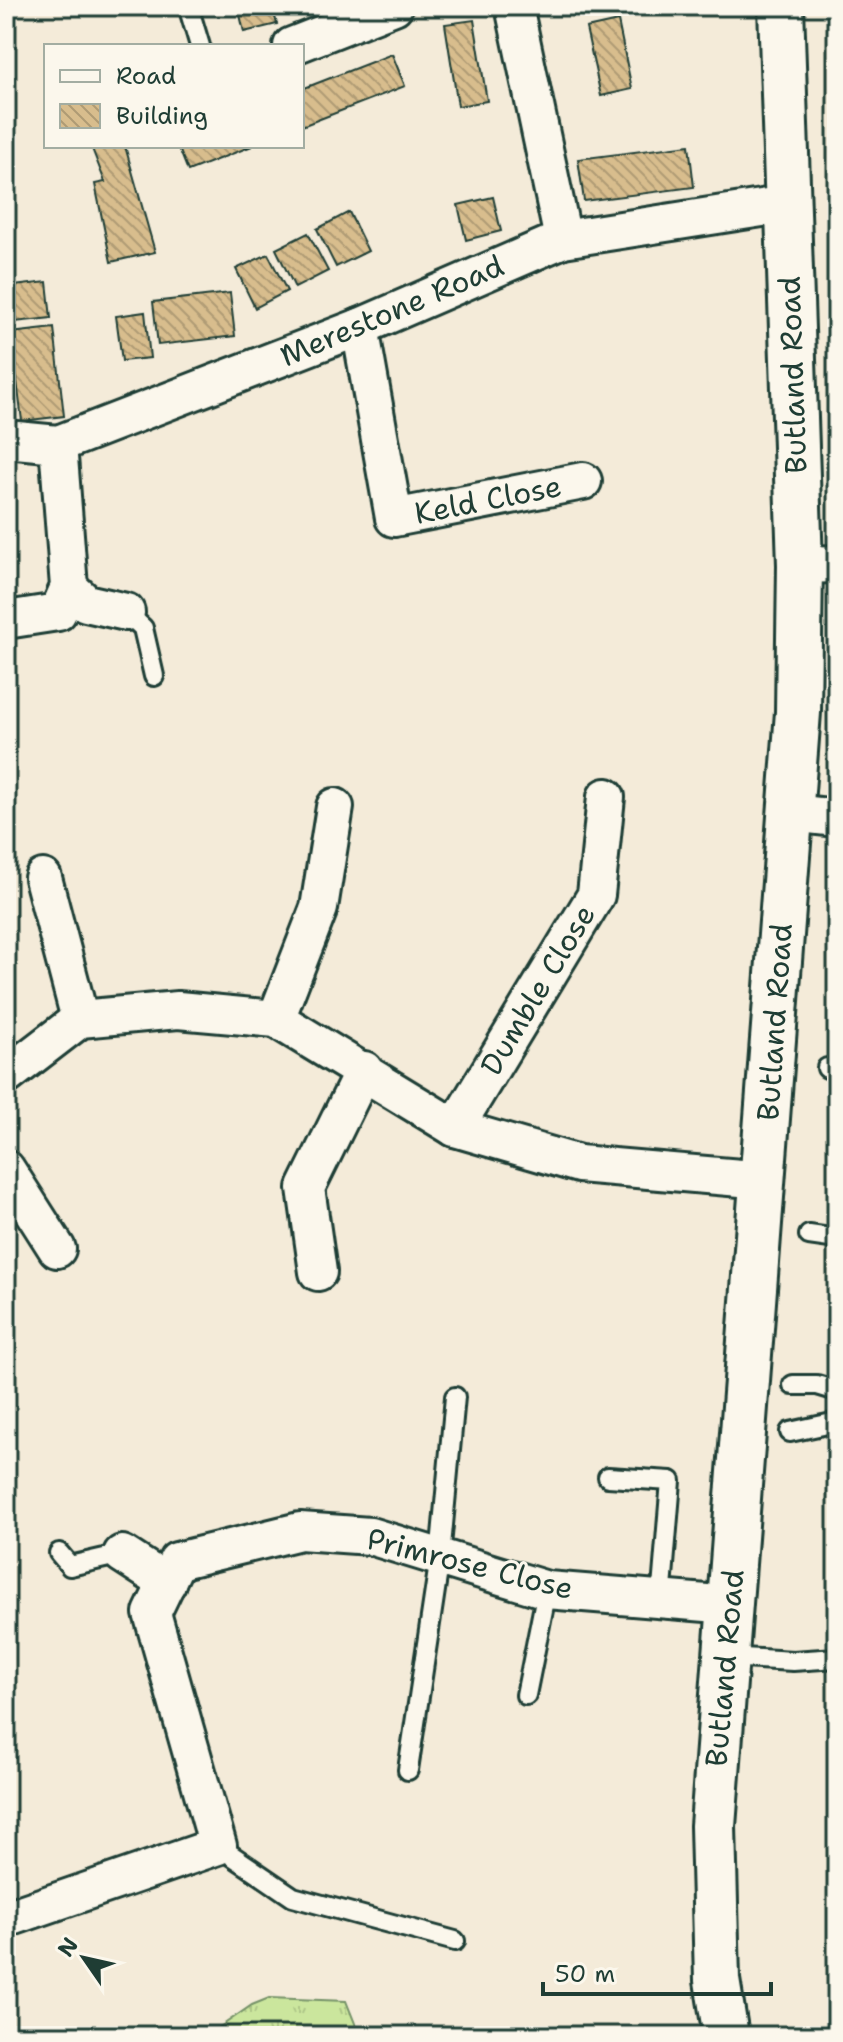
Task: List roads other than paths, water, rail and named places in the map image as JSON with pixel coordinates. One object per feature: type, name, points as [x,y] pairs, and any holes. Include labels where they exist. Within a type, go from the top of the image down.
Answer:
[{"type":"street","points":[[297,44],[394,6]]},
{"type":"street","points":[[514,6],[563,239]]},
{"type":"street","name":"Butland Road","points":[[726,2036],[717,1980],[713,1868],[726,1657],[798,712],[818,564],[787,204],[781,6]]},
{"type":"street","name":"Merestone Road","points":[[6,439],[58,444],[360,327],[563,239],[787,204]]},
{"type":"street","name":"Keld Close","points":[[360,327],[394,518],[583,481]]},
{"type":"street","points":[[6,620],[58,612],[69,587],[58,444]]},
{"type":"street","points":[[69,587],[86,603],[126,612]]},
{"type":"street","name":"Dumble Close","points":[[455,1128],[596,895],[606,797]]},
{"type":"street","points":[[276,1019],[319,908],[335,807]]},
{"type":"street","points":[[791,813],[837,818]]},
{"type":"street","points":[[43,878],[80,1019]]},
{"type":"street","points":[[6,1076],[80,1019],[178,1010],[276,1019],[455,1128],[579,1164],[764,1180]]},
{"type":"street","points":[[318,1272],[306,1188],[364,1070]]},
{"type":"street","points":[[6,1169],[57,1249]]},
{"type":"street","name":"Primrose Close","points":[[218,1846],[152,1613],[177,1561],[300,1531],[370,1536],[547,1590],[731,1605]]},
{"type":"street","points":[[122,1554],[167,1583]]},
{"type":"street","points":[[6,1919],[218,1846]]},
{"type":"lane","points":[[188,6],[199,44]]},
{"type":"lane","points":[[126,612],[143,628],[154,676]]},
{"type":"lane","points":[[809,1235],[837,1239]]},
{"type":"lane","points":[[793,1385],[817,1385],[837,1391]]},
{"type":"lane","points":[[408,1770],[440,1557],[455,1397]]},
{"type":"lane","points":[[790,1432],[837,1422]]},
{"type":"lane","points":[[608,1477],[671,1481],[661,1601]]},
{"type":"lane","points":[[59,1553],[70,1566],[122,1554]]},
{"type":"lane","points":[[526,1695],[547,1590]]},
{"type":"lane","points":[[726,1657],[793,1661],[837,1658]]},
{"type":"lane","points":[[218,1846],[293,1897],[455,1941]]}]
